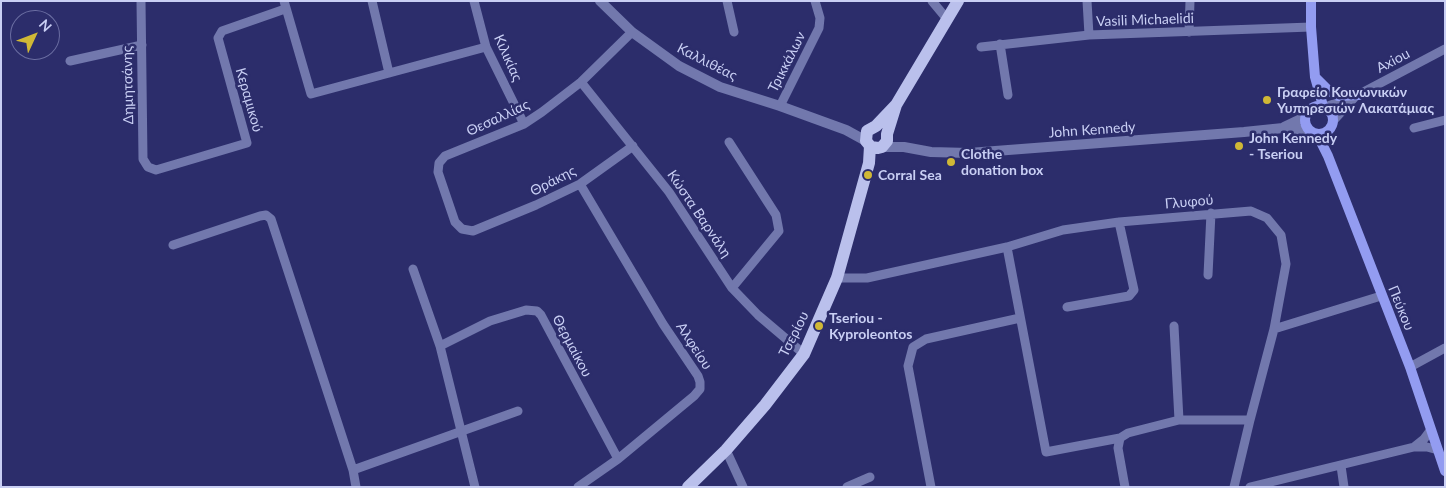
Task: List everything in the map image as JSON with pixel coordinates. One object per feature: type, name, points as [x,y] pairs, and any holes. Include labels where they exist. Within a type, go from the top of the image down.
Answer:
[{"type":"main road","name":"Τσερίου","points":[[688,487],[726,450],[765,405],[804,354],[837,278],[877,139],[958,1]]},
{"type":"main road","points":[[1311,1],[1315,78],[1320,107]]},
{"type":"main road","points":[[1315,78],[1338,96],[1357,96]]},
{"type":"main road","points":[[1320,107],[1332,113],[1332,125],[1324,134],[1313,132],[1306,124],[1305,117],[1307,112],[1320,107]]},
{"type":"main road","name":"Πεύκου","points":[[1328,156],[1332,125]]},
{"type":"main road","name":"Πεύκου","points":[[1313,132],[1328,156],[1410,367],[1445,471]]},
{"type":"street","name":"Δημητσάνης","points":[[141,1],[143,159],[148,167]]},
{"type":"street","points":[[372,1],[389,73]]},
{"type":"street","name":"Κιλικίας","points":[[474,1],[486,47],[524,124]]},
{"type":"street","name":"Καλλιθέας","points":[[600,1],[632,32],[679,66],[720,87],[846,130]]},
{"type":"street","points":[[727,1],[734,32]]},
{"type":"street","name":"Τρικκάλων","points":[[780,106],[819,28],[820,18],[815,1]]},
{"type":"street","points":[[932,1],[947,18]]},
{"type":"street","points":[[1088,1],[1088,35]]},
{"type":"street","points":[[1189,32],[1190,1]]},
{"type":"street","points":[[284,5],[311,94],[486,47]]},
{"type":"street","name":"Κεραμικού","points":[[148,167],[156,170],[247,143],[218,38],[222,31],[284,5]]},
{"type":"street","name":"Vasili Michaelidi","points":[[981,46],[1088,35],[1311,27]]},
{"type":"street","name":"Θεσαλλίας","points":[[479,228],[468,231],[462,229],[455,222],[438,172],[438,163],[445,156],[524,124],[542,112],[581,82],[632,32]]},
{"type":"street","points":[[1000,44],[1008,95]]},
{"type":"street","points":[[70,61],[142,45]]},
{"type":"street","name":"Axiou","points":[[1320,107],[1357,96],[1445,49]]},
{"type":"street","name":"Κώστα Βαρνάλη","points":[[581,82],[669,192],[732,288],[758,315],[804,354]]},
{"type":"street","name":"Axiou","points":[[1332,125],[1357,96]]},
{"type":"street","points":[[1283,128],[1305,117]]},
{"type":"street","points":[[1414,128],[1445,120]]},
{"type":"street","points":[[1283,128],[1313,132]]},
{"type":"street","name":"John Kennedy","points":[[846,130],[904,147],[931,152],[969,153],[1283,128]]},
{"type":"street","points":[[729,142],[776,215],[779,231],[732,288]]},
{"type":"street","name":"Θράκης","points":[[479,228],[536,205],[580,184],[633,146]]},
{"type":"street","name":"Αλφείου","points":[[578,487],[618,459],[700,389],[698,376],[654,308],[580,184]]},
{"type":"street","name":"Γλυφού","points":[[837,278],[867,278],[1007,247],[1063,230],[1119,222],[1252,211],[1267,218],[1281,235],[1286,264],[1274,329],[1234,487]]},
{"type":"street","points":[[1208,275],[1211,213]]},
{"type":"street","points":[[173,245],[260,216],[266,215],[271,219],[353,470],[356,487]]},
{"type":"street","points":[[1067,308],[1129,296],[1134,290],[1119,222]]},
{"type":"street","points":[[1007,247],[1046,452],[1120,438],[1179,420],[1250,420]]},
{"type":"street","points":[[413,269],[440,346],[475,487]]},
{"type":"street","points":[[1274,329],[1381,296]]},
{"type":"street","name":"Θερμαίκου","points":[[440,346],[490,321],[526,310],[537,311],[541,315],[618,459]]},
{"type":"street","points":[[931,487],[908,366],[912,347],[926,339],[1020,318]]},
{"type":"street","points":[[1174,326],[1179,420]]},
{"type":"street","points":[[1410,367],[1445,348]]},
{"type":"street","points":[[353,470],[461,433],[518,411]]},
{"type":"street","points":[[1414,447],[1430,431]]},
{"type":"street","points":[[1120,438],[1118,448],[1125,487]]},
{"type":"street","points":[[1250,487],[1414,447],[1427,447],[1438,450]]},
{"type":"street","points":[[726,450],[743,487]]},
{"type":"street","points":[[1341,466],[1344,487]]},
{"type":"street","points":[[847,487],[870,477]]},
{"type":"place","name":"Γραφείο Κοινωνικών Υυπηρεσιών Λακατάμιας","points":[[1267,100]]},
{"type":"place","name":"John Kennedy - Tseriou","points":[[1239,146]]},
{"type":"place","name":"Clothe donation box","points":[[951,162]]},
{"type":"place","name":"Corral Sea","points":[[868,175]]},
{"type":"place","name":"Tseriou - Kyproleontos","points":[[819,326]]}]
